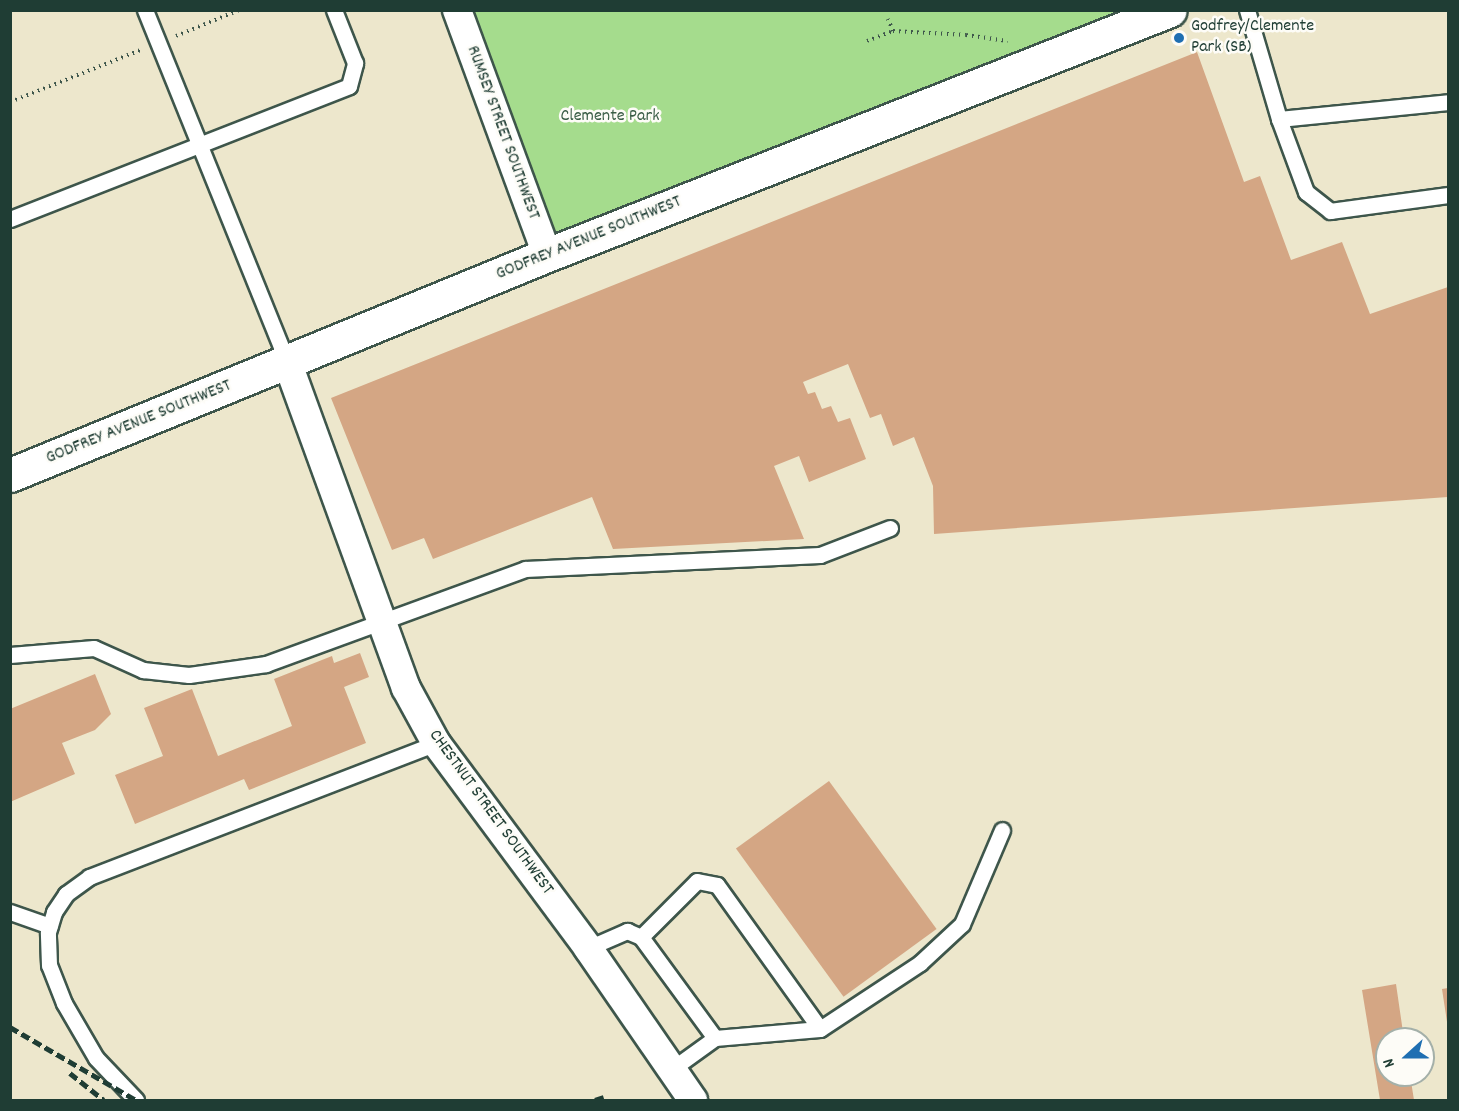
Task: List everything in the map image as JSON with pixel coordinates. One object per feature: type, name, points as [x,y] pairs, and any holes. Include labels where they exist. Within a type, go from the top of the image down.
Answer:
[{"type":"main road","name":"GODFREY AVENUE SOUTHWEST","points":[[10,475],[288,364],[547,255],[1170,10]]},
{"type":"street","name":"RUMSEY STREET SOUTHWEST","points":[[458,10],[547,255]]},
{"type":"street","name":"CHESTNUT STREET SOUTHWEST","points":[[288,364],[406,688],[436,743],[588,948],[693,1101]]},
{"type":"lane","points":[[145,10],[288,364]]},
{"type":"lane","points":[[10,219],[349,86],[355,63],[334,10]]},
{"type":"lane","points":[[1247,10],[1279,119],[1306,192],[1330,211],[1449,195]]},
{"type":"lane","points":[[1279,119],[1449,102]]},
{"type":"lane","points":[[10,655],[94,648],[143,670],[189,675],[266,664],[525,569],[820,555],[890,528]]},
{"type":"lane","points":[[136,1101],[96,1058],[64,1003],[50,965],[50,926],[66,894],[89,877],[436,743]]},
{"type":"lane","points":[[672,1069],[715,1038],[820,1029],[920,963],[962,924],[1002,830]]},
{"type":"lane","points":[[641,937],[697,880],[717,885],[820,1029]]},
{"type":"lane","points":[[10,912],[50,926]]},
{"type":"lane","points":[[588,948],[627,931],[641,937],[715,1038]]},
{"type":"path","points":[[183,33],[239,10]]},
{"type":"path","points":[[888,19],[893,31]]},
{"type":"path","points":[[867,41],[893,31],[966,35],[1008,42]]},
{"type":"path","points":[[10,102],[134,53]]},
{"type":"green space","name":"Clemente Park","points":[[458,10],[1188,11],[547,255]]},
{"type":"building","points":[[1197,52],[1244,182],[1260,176],[1291,260],[1342,242],[1370,314],[1448,287],[1448,497],[934,534],[933,486],[914,437],[893,446],[881,414],[870,418],[848,364],[803,382],[808,394],[815,392],[822,409],[831,406],[838,422],[850,418],[866,459],[809,482],[799,456],[774,466],[804,539],[613,549],[592,497],[433,559],[424,538],[392,550],[331,398]]},
{"type":"building","points":[[360,653],[369,677],[344,687],[366,743],[249,790],[244,779],[135,824],[115,775],[163,756],[144,708],[192,689],[218,756],[292,726],[274,679],[332,656],[334,663]]},
{"type":"building","points":[[95,674],[111,714],[95,730],[62,743],[75,774],[10,802],[10,709]]},
{"type":"building","points":[[829,781],[937,929],[844,997],[736,849]]},
{"type":"building","points":[[1396,984],[1402,1027],[1375,1027],[1375,1069],[1362,990]]},
{"type":"building","points":[[1448,988],[1448,1022],[1447,1022],[1442,989]]},
{"type":"building","points":[[1378,1087],[1412,1087],[1414,1100],[1380,1100]]},
{"type":"railway","points":[[10,1027],[136,1100]]},
{"type":"railway","points":[[70,1073],[104,1100]]},
{"type":"railway","points":[[595,1100],[604,1097]]},
{"type":"place","name":"Godfrey/Clemente Park (SB)","points":[[1179,38]]}]
